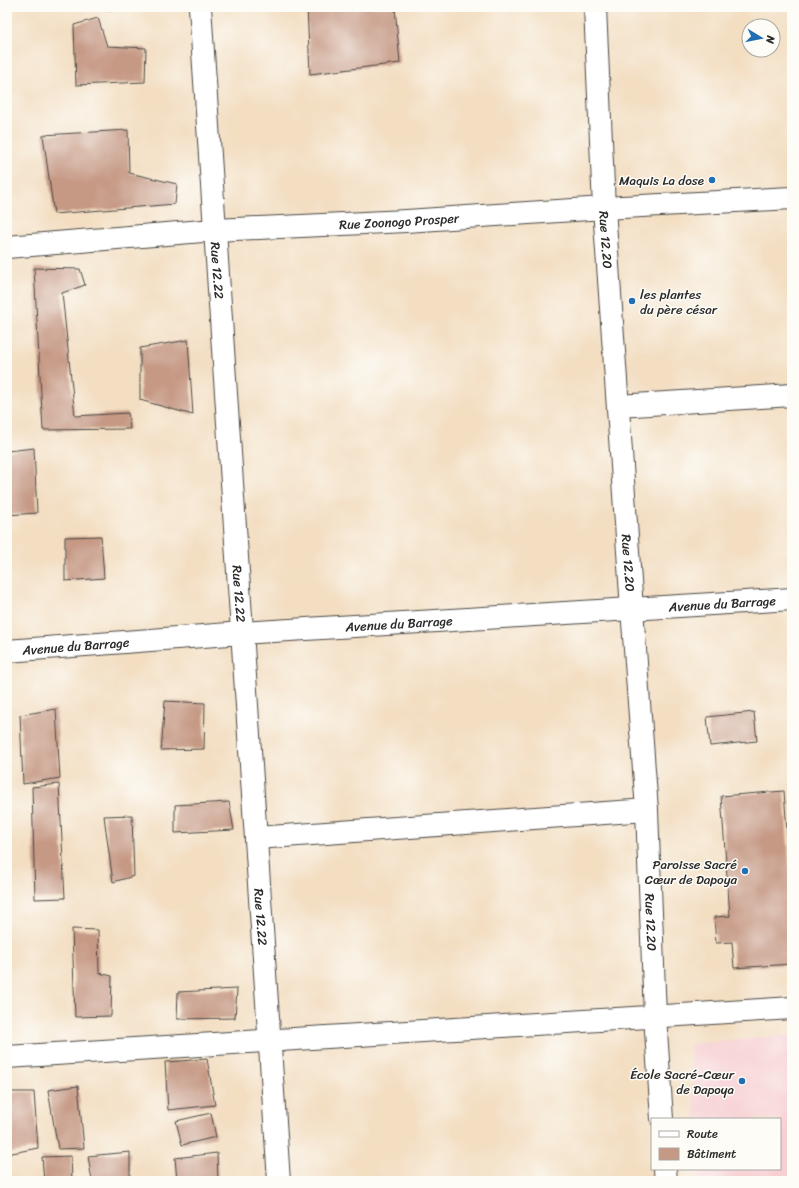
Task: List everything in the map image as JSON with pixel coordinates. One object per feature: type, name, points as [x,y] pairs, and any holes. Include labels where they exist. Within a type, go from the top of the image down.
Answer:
[{"type":"street","name":"Rue 12.22","points":[[200,7],[279,1181]]},
{"type":"street","name":"Rue 12.20","points":[[595,7],[604,208],[647,810],[654,1016],[662,1118]]},
{"type":"street","name":"Rue Zoonogo Prosper","points":[[7,247],[215,230],[406,221],[792,198]]},
{"type":"street","points":[[618,406],[792,395]]},
{"type":"street","name":"Avenue du Barrage","points":[[7,651],[242,633],[792,599]]},
{"type":"street","points":[[256,838],[647,810]]},
{"type":"street","points":[[7,1057],[792,1008]]},
{"type":"street","points":[[665,1170],[666,1181]]},
{"type":"shaded area","name":"École Sacré-Cœur de Dapoya","points":[[792,1035],[792,1181],[699,1181],[698,1170],[781,1170],[781,1118],[695,1118],[689,1044]]},
{"type":"building","points":[[107,7],[134,7],[134,8],[108,10]]},
{"type":"building","points":[[307,7],[395,7],[400,63],[310,74]]},
{"type":"building","points":[[98,18],[107,46],[146,48],[145,82],[76,85],[74,25]]},
{"type":"building","points":[[128,130],[129,173],[177,184],[175,204],[54,214],[43,135]]},
{"type":"building","points":[[34,268],[80,269],[85,285],[62,293],[75,416],[128,413],[130,429],[43,430]]},
{"type":"building","points":[[188,340],[193,415],[140,400],[140,348]]},
{"type":"building","points":[[34,448],[37,513],[7,515],[7,451]]},
{"type":"building","points":[[101,536],[104,578],[65,581],[65,537]]},
{"type":"building","points":[[165,701],[205,703],[204,749],[161,750]]},
{"type":"building","points":[[56,709],[60,778],[23,784],[20,715]]},
{"type":"building","points":[[754,712],[757,741],[710,746],[707,717]]},
{"type":"building","points":[[59,784],[65,898],[35,899],[32,787]]},
{"type":"building","points":[[784,791],[792,899],[792,964],[734,968],[732,942],[716,943],[714,917],[730,916],[721,796]]},
{"type":"building","points":[[229,802],[234,830],[175,833],[175,805]]},
{"type":"building","points":[[132,815],[134,876],[113,882],[104,816]]},
{"type":"building","points":[[72,929],[98,930],[99,973],[112,976],[111,1016],[75,1017]]},
{"type":"building","points":[[237,989],[235,1018],[177,1019],[178,992]]},
{"type":"building","points":[[207,1059],[215,1105],[168,1110],[165,1062]]},
{"type":"building","points":[[78,1086],[84,1148],[58,1149],[48,1090]]},
{"type":"building","points":[[7,1092],[34,1092],[38,1148],[7,1154]]},
{"type":"building","points":[[211,1113],[216,1137],[182,1145],[176,1121]]},
{"type":"building","points":[[130,1152],[130,1181],[92,1181],[88,1156]]},
{"type":"building","points":[[217,1153],[218,1181],[177,1181],[175,1158]]},
{"type":"building","points":[[71,1156],[72,1181],[44,1181],[42,1157]]},
{"type":"place","name":"Maquis La dose","points":[[712,180]]},
{"type":"place","name":"les plantes du père césar","points":[[632,301]]},
{"type":"place","name":"Paroisse Sacré Cœur de Dapoya","points":[[745,871]]},
{"type":"place","name":"École Sacré-Cœur de Dapoya","points":[[742,1081]]}]
